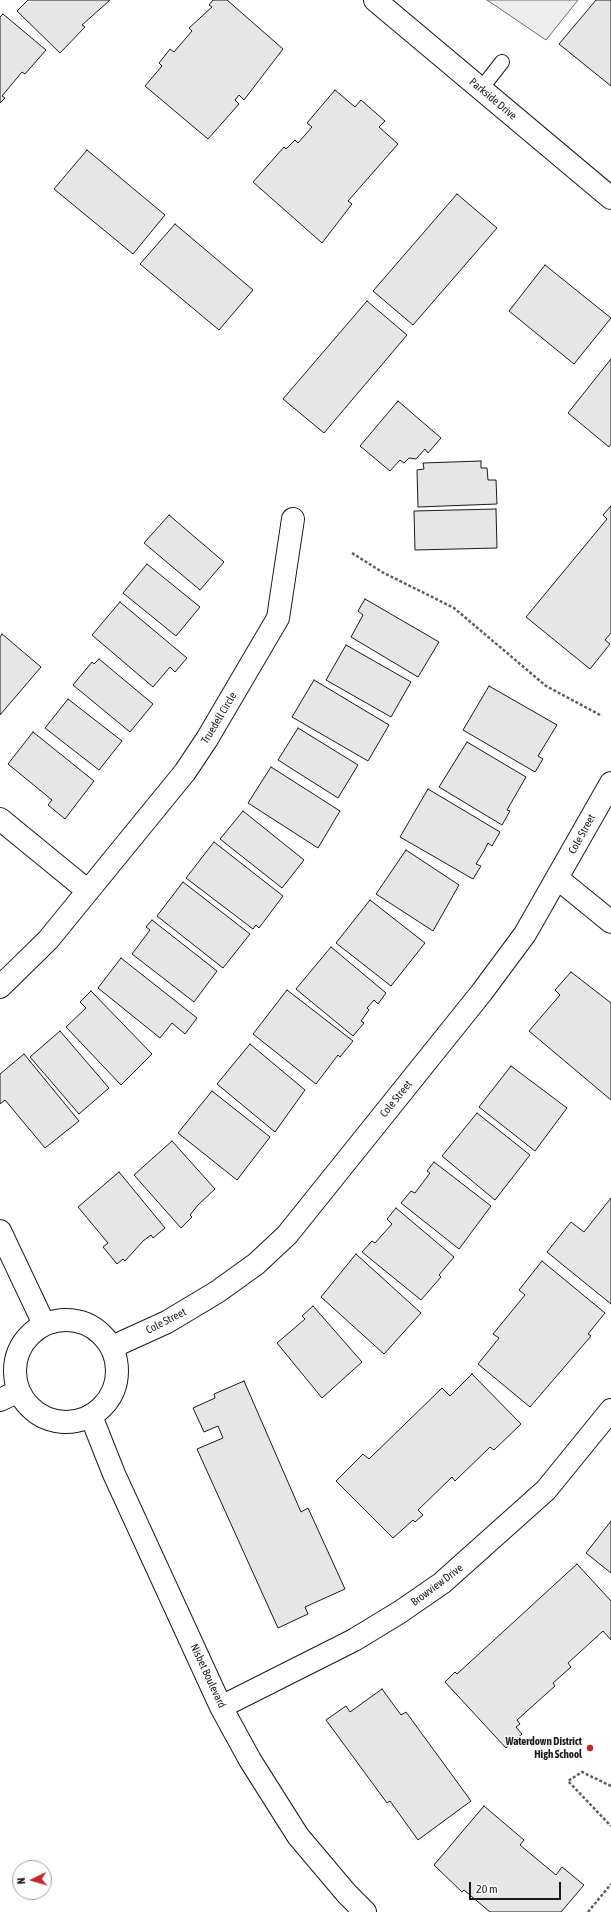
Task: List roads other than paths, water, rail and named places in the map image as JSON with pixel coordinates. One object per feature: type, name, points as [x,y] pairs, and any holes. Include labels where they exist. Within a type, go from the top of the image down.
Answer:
[{"type":"street","name":"Parkside Drive","points":[[375,0],[610,196]]},
{"type":"street","name":"Truedell Circle","points":[[0,987],[48,940],[185,772],[278,618],[293,519]]},
{"type":"street","name":"Cole Street","points":[[112,1347],[167,1322],[217,1292],[256,1264],[287,1235],[482,992],[525,934],[611,782]]},
{"type":"street","points":[[0,819],[88,891]]},
{"type":"street","points":[[557,878],[611,922]]},
{"type":"street","points":[[0,1231],[44,1324]]},
{"type":"street","points":[[59,1319],[75,1320],[90,1325],[102,1334],[112,1347],[117,1362],[118,1377],[113,1393],[104,1406],[91,1416],[78,1421],[64,1422],[50,1420],[37,1414],[26,1404],[9,1396],[15,1376],[15,1360],[21,1345],[31,1333],[44,1324],[59,1319]]},
{"type":"street","name":"Browview Drive","points":[[222,1707],[354,1640],[400,1612],[442,1583],[546,1490],[611,1410]]},
{"type":"street","name":"Nisbet Boulevard","points":[[91,1416],[114,1474],[222,1707],[250,1760],[298,1836],[347,1894],[365,1912]]},
{"type":"lane","points":[[481,89],[502,62]]},
{"type":"place","name":"Waterdown District High School","points":[[590,1748]]}]
